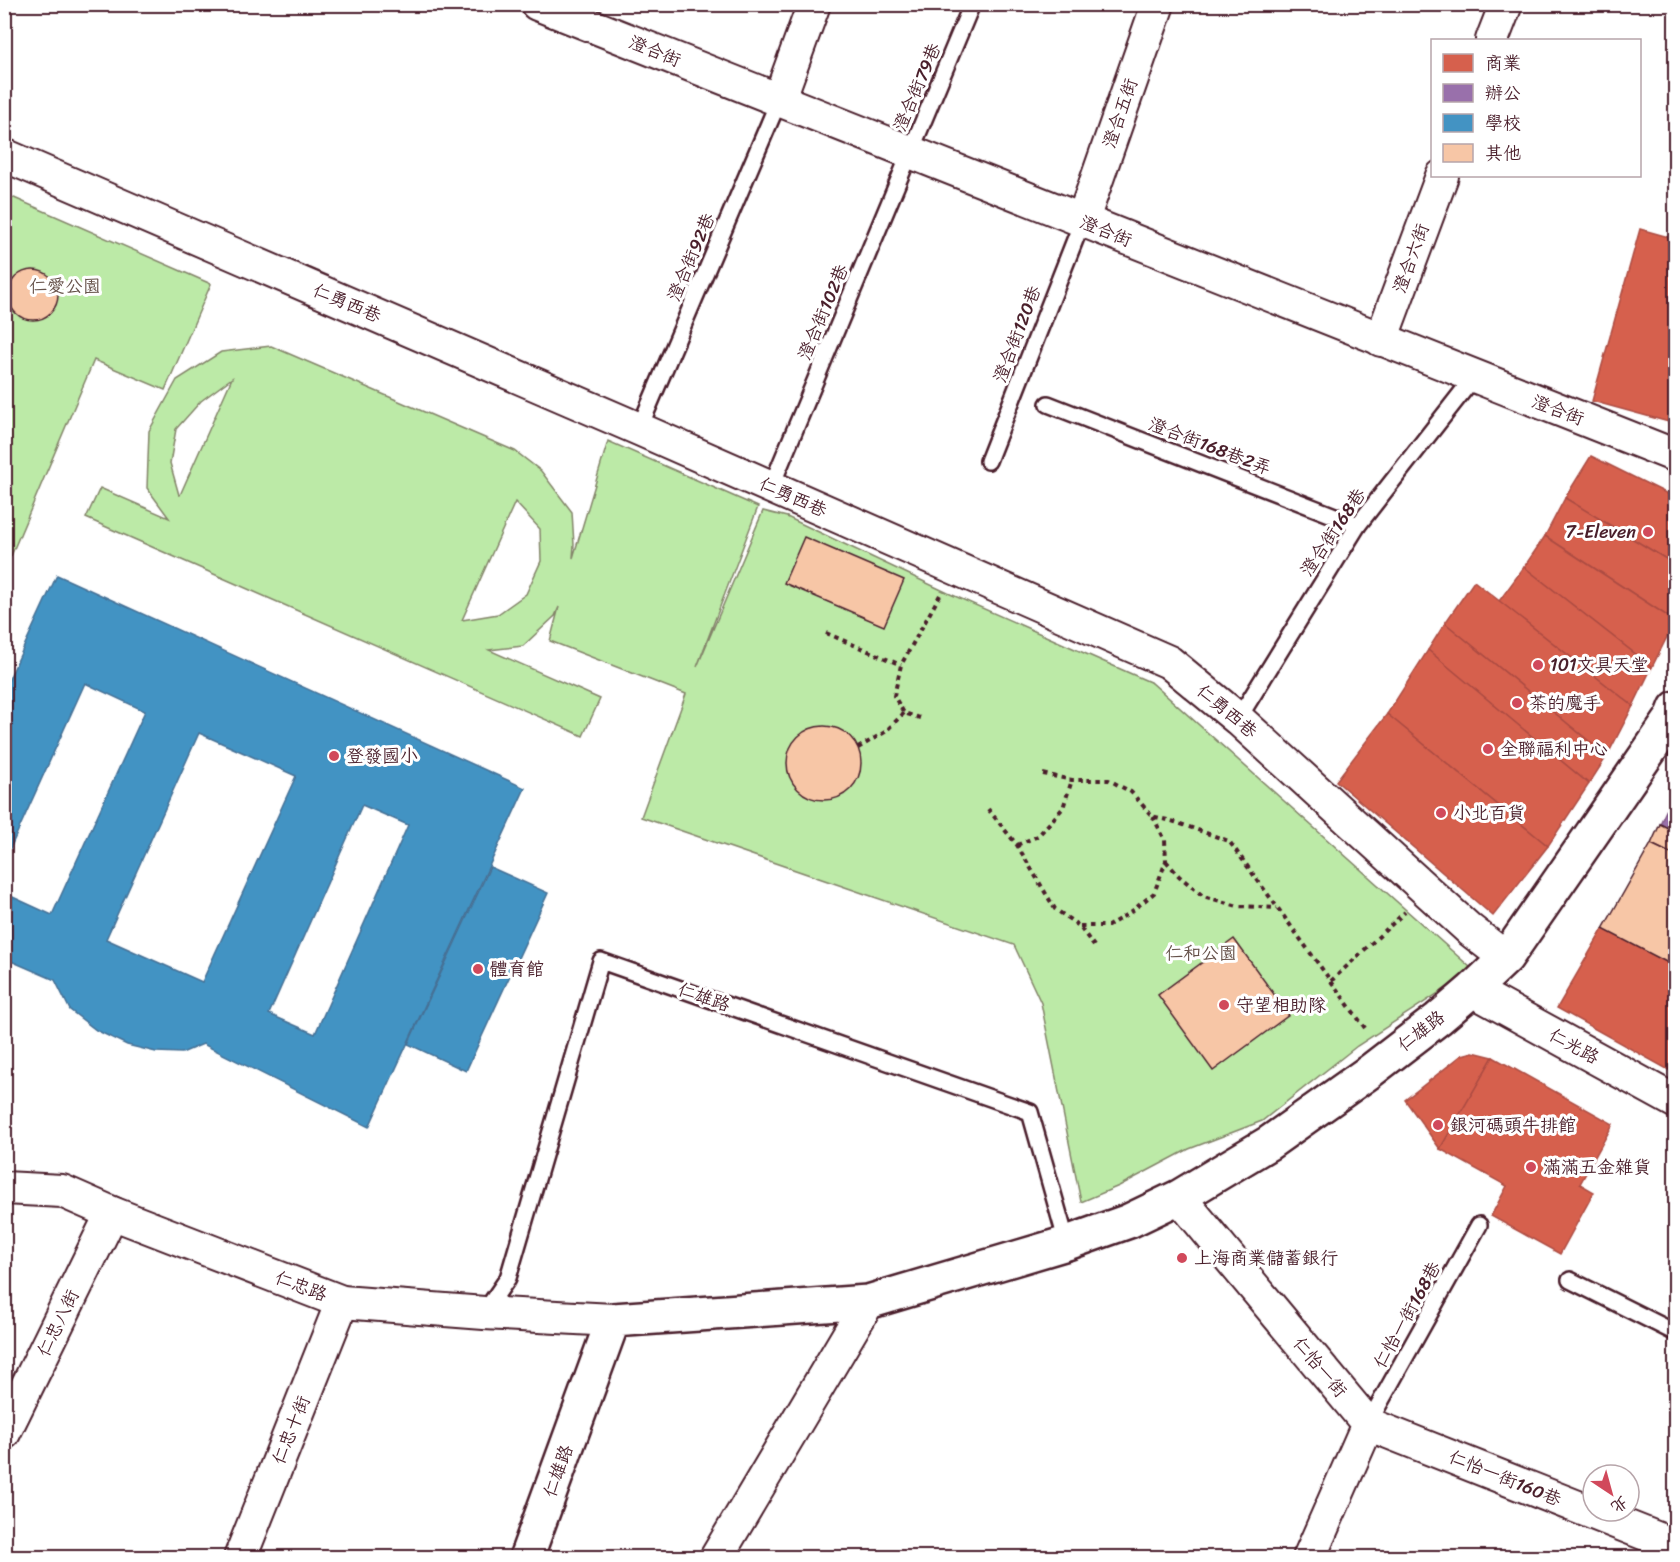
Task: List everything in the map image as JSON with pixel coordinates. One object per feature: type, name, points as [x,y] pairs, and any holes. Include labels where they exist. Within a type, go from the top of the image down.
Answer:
[{"type":"street","name":"澄合街","points":[[537,4],[1676,456]]},
{"type":"street","points":[[779,100],[814,4]]},
{"type":"street","name":"澄合五街","points":[[1082,222],[1158,4]]},
{"type":"street","points":[[1492,39],[1506,4]]},
{"type":"street","name":"仁勇西巷","points":[[4,155],[639,429],[1169,662],[1238,719],[1470,930],[1506,958]]},
{"type":"street","name":"澄合六街","points":[[1381,340],[1442,177]]},
{"type":"street","name":"仁雄路","points":[[526,1557],[613,1320],[868,1302],[1067,1243],[1129,1221],[1179,1197],[1278,1137],[1369,1072],[1438,1019],[1506,958],[1676,708]]},
{"type":"street","name":"仁光路","points":[[1472,990],[1676,1102]]},
{"type":"street","name":"仁忠路","points":[[4,1188],[62,1191],[112,1213],[342,1302],[613,1320]]},
{"type":"street","name":"仁怡一街","points":[[1179,1197],[1368,1424]]},
{"type":"street","name":"仁忠八街","points":[[4,1433],[112,1213]]},
{"type":"street","name":"仁忠十街","points":[[240,1557],[342,1302]]},
{"type":"street","points":[[716,1557],[868,1302]]},
{"type":"street","points":[[1309,1557],[1368,1424]]},
{"type":"street","name":"仁怡一街160巷","points":[[1368,1424],[1676,1546]]},
{"type":"lane","name":"澄合街79巷","points":[[911,152],[972,4]]},
{"type":"lane","name":"澄合街92巷","points":[[639,429],[779,100]]},
{"type":"lane","name":"澄合街102巷","points":[[771,487],[911,152]]},
{"type":"lane","name":"澄合街120巷","points":[[988,461],[1082,222]]},
{"type":"lane","name":"澄合街168巷","points":[[1238,719],[1358,525],[1473,377]]},
{"type":"lane","name":"澄合街168巷2弄","points":[[1048,404],[1358,525]]},
{"type":"lane","name":"仁雄路","points":[[484,1313],[508,1278],[601,961],[1030,1112],[1067,1243]]},
{"type":"lane","name":"仁怡一街168巷","points":[[1368,1424],[1479,1225]]},
{"type":"lane","points":[[1570,1280],[1676,1333]]},
{"type":"path","points":[[920,718],[904,714],[894,696],[901,665],[954,567]]},
{"type":"path","points":[[826,633],[901,665]]},
{"type":"path","points":[[858,748],[885,732],[904,714]]},
{"type":"path","points":[[1043,774],[1072,780],[1108,780],[1131,792],[1152,816],[1165,840],[1166,861],[1154,893],[1132,911],[1108,926],[1079,926]]},
{"type":"path","points":[[1017,845],[1038,836],[1063,808],[1072,780]]},
{"type":"path","points":[[988,809],[1017,845],[1054,909],[1079,926],[1094,946]]},
{"type":"path","points":[[1152,816],[1229,841],[1365,1028]]},
{"type":"path","points":[[1166,861],[1179,876],[1203,896],[1238,906],[1278,908]]},
{"type":"path","points":[[1331,981],[1427,890]]},
{"type":"green space","name":"仁愛公園","points":[[5,194],[211,284],[165,390],[94,360],[5,570]]},
{"type":"green space","name":"仁和公園","points":[[271,346],[515,451],[541,471],[572,512],[573,558],[608,441],[758,507],[697,667],[763,511],[787,517],[948,593],[1152,683],[1471,968],[1451,985],[1357,1046],[1262,1121],[1189,1149],[1119,1186],[1081,1202],[1041,1003],[1014,945],[641,817],[686,694],[550,641],[559,607],[555,616],[523,646],[489,650],[600,699],[583,736],[86,518],[100,488],[169,518],[147,488],[149,431],[177,380],[221,352]],"holes":[[[232,378],[180,495],[179,495],[170,463],[176,429],[201,401]],[[515,502],[540,529],[541,561],[526,594],[498,614],[462,620]]]},
{"type":"building: 商業","points":[[1640,229],[1676,239],[1676,424],[1592,401]]},
{"type":"building: 商業","name":"7-Eleven","points":[[1591,456],[1676,498],[1676,565],[1565,498]]},
{"type":"building: 商業","points":[[1565,498],[1676,565],[1675,621],[1545,536]]},
{"type":"building: 商業","points":[[1545,536],[1675,621],[1652,667],[1524,567]]},
{"type":"building: 商業","points":[[1524,567],[1652,667],[1633,706],[1499,601]]},
{"type":"building: 商業","name":"101文具天堂","points":[[1474,581],[1633,706],[1607,756],[1445,623]]},
{"type":"building: 商業","name":"茶的魔手","points":[[1445,623],[1607,756],[1589,784],[1428,650]]},
{"type":"building: 商業","name":"全聯福利中心","points":[[1428,650],[1589,784],[1548,846],[1387,714]]},
{"type":"building: 商業","name":"小北百貨","points":[[1387,714],[1548,846],[1493,916],[1336,781]]},
{"type":"building: 商業","points":[[1603,929],[1676,967],[1676,1074],[1557,1008]]},
{"type":"building: 商業","name":"銀河碼頭牛排館","points":[[1473,1052],[1493,1057],[1440,1149],[1405,1100],[1462,1055]]},
{"type":"building: 商業","name":"滿滿五金雜貨","points":[[1493,1057],[1613,1124],[1580,1184],[1594,1192],[1560,1254],[1491,1216],[1507,1186],[1440,1149]]},
{"type":"building: 辦公","points":[[1670,802],[1676,804],[1676,832],[1660,824]]},
{"type":"building: 學校","points":[[57,575],[525,788],[369,1127],[203,1044],[182,1053],[156,1052],[127,1045],[96,1030],[70,1010],[55,980],[4,958],[4,893],[52,915],[145,711],[85,683],[4,862],[4,690]],"holes":[[[199,733],[296,776],[202,982],[106,939]],[[362,805],[408,825],[315,1034],[269,1014]]]},
{"type":"building: 學校","name":"體育館","points":[[490,867],[548,893],[466,1071],[408,1044]]},
{"type":"building: 其他","points":[[33,270],[51,277],[58,295],[51,313],[33,320],[15,313],[8,295],[15,277]]},
{"type":"building: 其他","points":[[804,537],[904,580],[884,626],[784,583]]},
{"type":"building: 其他","points":[[824,726],[838,729],[850,737],[858,749],[861,763],[858,777],[850,789],[838,797],[824,800],[810,797],[798,789],[790,777],[787,763],[790,749],[798,737],[810,729]]},
{"type":"building: 其他","points":[[1660,824],[1676,832],[1676,856],[1651,844]]},
{"type":"building: 其他","points":[[1651,844],[1676,856],[1676,967],[1603,929]]},
{"type":"building: 其他","name":"守望相助隊","points":[[1234,939],[1289,1015],[1213,1071],[1158,995]]},
{"type":"place","name":"7-Eleven","points":[[1648,532]]},
{"type":"place","name":"101文具天堂","points":[[1538,665]]},
{"type":"place","name":"茶的魔手","points":[[1517,703]]},
{"type":"place","name":"全聯福利中心","points":[[1488,749]]},
{"type":"place","name":"登發國小","points":[[334,756]]},
{"type":"place","name":"小北百貨","points":[[1441,813]]},
{"type":"place","name":"體育館","points":[[478,969]]},
{"type":"place","name":"守望相助隊","points":[[1224,1005]]},
{"type":"place","name":"銀河碼頭牛排館","points":[[1438,1125]]},
{"type":"place","name":"滿滿五金雜貨","points":[[1531,1167]]},
{"type":"place","name":"上海商業儲蓄銀行","points":[[1182,1258]]}]
